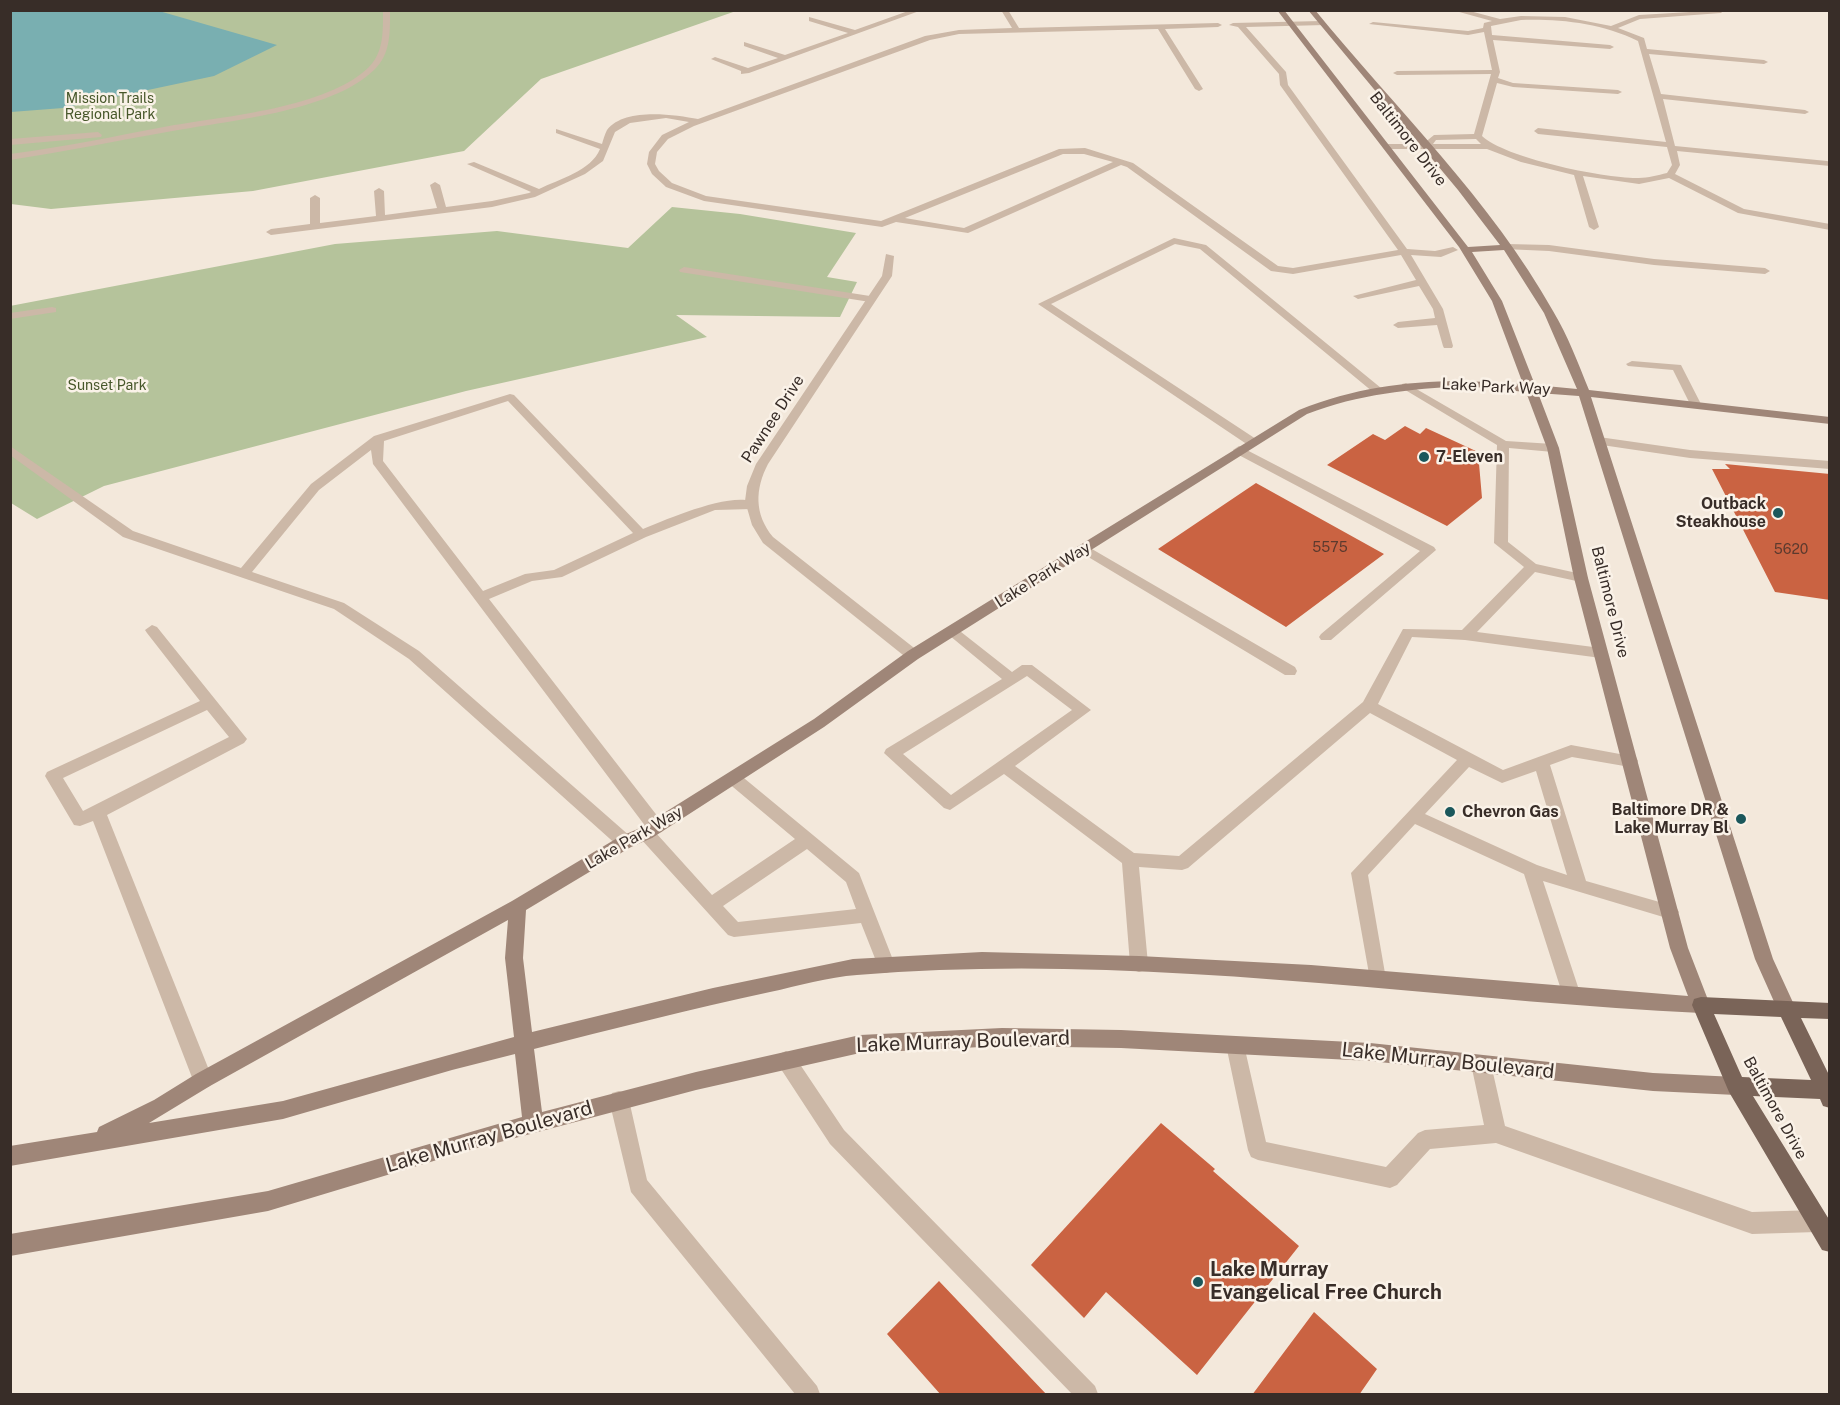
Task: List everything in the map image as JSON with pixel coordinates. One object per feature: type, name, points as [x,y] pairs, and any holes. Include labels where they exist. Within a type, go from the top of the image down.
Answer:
[{"type":"main road","name":"Baltimore Drive","points":[[1280,10],[1466,250],[1497,301],[1553,447],[1581,578],[1679,948],[1736,1086],[1830,1242]]},
{"type":"main road","name":"Baltimore Drive","points":[[1311,10],[1427,145],[1507,247],[1544,303],[1584,393],[1764,959],[1828,1093]]},
{"type":"main road","points":[[1466,250],[1507,247]]},
{"type":"main road","name":"Lake Park Way","points":[[93,1141],[161,1107],[203,1080],[518,906],[625,842],[651,830],[819,723],[913,655],[1303,412],[1326,403],[1377,390],[1466,382],[1830,421]]},
{"type":"main road","points":[[518,906],[514,958],[533,1124]]},
{"type":"main road","points":[[10,1156],[283,1110],[452,1061],[713,996],[853,967],[982,960],[1138,964],[1377,979],[1701,1005],[1830,1011]]},
{"type":"main road","name":"Lake Murray Boulevard","points":[[10,1245],[268,1201],[470,1140],[619,1100],[860,1044],[1002,1037],[1121,1039],[1370,1052],[1653,1082],[1828,1093]]},
{"type":"street","points":[[10,158],[70,149],[282,108],[345,87],[370,71],[385,53],[386,10]]},
{"type":"street","points":[[716,59],[746,71],[919,10]]},
{"type":"street","points":[[1004,10],[1016,30]]},
{"type":"street","points":[[1455,10],[1497,20]]},
{"type":"street","points":[[1557,10],[1560,20]]},
{"type":"street","points":[[1614,27],[1639,16],[1721,11]]},
{"type":"street","points":[[1160,26],[1220,16]]},
{"type":"street","points":[[1478,136],[1496,76],[1487,24],[1497,20],[1528,17],[1614,27],[1641,40],[1676,165],[1670,175]]},
{"type":"street","points":[[1209,18],[1208,22],[1218,25]]},
{"type":"street","points":[[812,19],[857,33]]},
{"type":"street","points":[[1319,20],[959,32],[928,38],[698,121],[665,137],[653,152],[651,164],[655,172],[669,185],[704,198],[882,224],[1062,151],[1085,151],[1130,165],[1275,269],[1293,271],[1409,252],[1427,255],[1466,250]]},
{"type":"street","points":[[1228,22],[1240,25],[1288,21]]},
{"type":"street","points":[[1373,24],[1488,33],[1610,47]]},
{"type":"street","points":[[1240,25],[1283,74],[1284,85],[1409,252],[1422,282],[1438,309],[1448,346]]},
{"type":"street","points":[[1160,26],[1199,88]]},
{"type":"street","points":[[747,44],[786,58]]},
{"type":"street","points":[[1644,51],[1764,62]]},
{"type":"street","points":[[1397,73],[1496,76],[1504,84],[1618,93]]},
{"type":"street","points":[[1658,96],[1805,112]]},
{"type":"street","points":[[271,232],[492,204],[539,192],[582,172],[600,159],[611,131],[627,121],[666,116],[698,121]]},
{"type":"street","points":[[10,142],[163,130]]},
{"type":"street","points":[[559,131],[603,147]]},
{"type":"street","points":[[1538,131],[1827,164]]},
{"type":"street","points":[[1427,145],[1434,138],[1478,136],[1488,146],[1524,160],[1578,173],[1639,181],[1670,175],[1741,211],[1830,227]]},
{"type":"street","points":[[1388,147],[1488,146]]},
{"type":"street","points":[[895,219],[966,231],[1121,162]]},
{"type":"street","points":[[471,164],[539,192]]},
{"type":"street","points":[[1578,173],[1594,227]]},
{"type":"street","points":[[435,185],[443,210]]},
{"type":"street","points":[[379,191],[381,218]]},
{"type":"street","points":[[315,198],[315,226]]},
{"type":"street","points":[[1252,442],[1043,304],[1174,241],[1203,247],[1377,390]]},
{"type":"street","points":[[1507,247],[1579,250],[1618,258],[1765,271]]},
{"type":"street","name":"Pawnee Drive","points":[[752,505],[752,486],[759,469],[887,276],[889,256]]},
{"type":"street","points":[[684,270],[870,299]]},
{"type":"street","points":[[1358,296],[1422,282]]},
{"type":"street","points":[[10,316],[52,310]]},
{"type":"street","points":[[1398,325],[1441,321]]},
{"type":"street","points":[[1632,364],[1677,367],[1696,406]]},
{"type":"street","points":[[1406,386],[1503,444],[1553,447]]},
{"type":"street","points":[[244,573],[315,487],[378,438],[510,397],[641,534]]},
{"type":"street","points":[[378,438],[377,461],[481,597],[651,830],[734,930],[867,915]]},
{"type":"street","points":[[1599,441],[1690,454],[1830,465]]},
{"type":"street","points":[[1503,444],[1501,543],[1532,567],[1581,578]]},
{"type":"street","points":[[10,448],[128,534],[339,606],[414,655],[625,842]]},
{"type":"street","points":[[1239,450],[1429,550],[1326,637]]},
{"type":"street","points":[[481,597],[530,577],[557,574],[641,534],[713,506],[752,505],[757,524],[775,548],[804,568],[913,655]]},
{"type":"street","points":[[1085,549],[1290,671]]},
{"type":"street","points":[[1465,635],[1532,567]]},
{"type":"street","points":[[153,630],[239,739],[80,820],[53,776],[209,703]]},
{"type":"street","points":[[951,631],[1012,679]]},
{"type":"street","points":[[1004,766],[1131,860],[1182,863],[1370,706],[1408,632],[1465,635],[1601,653]]},
{"type":"street","points":[[1027,669],[1083,710],[950,804],[892,753],[1012,679],[1027,669]]},
{"type":"street","points":[[1370,706],[1502,777],[1570,751],[1630,761]]},
{"type":"street","points":[[1377,979],[1359,873],[1467,759]]},
{"type":"street","points":[[1541,762],[1579,886]]},
{"type":"street","points":[[733,778],[853,878],[886,965]]},
{"type":"street","points":[[99,812],[203,1080]]},
{"type":"street","points":[[1413,816],[1531,870],[1670,912]]},
{"type":"street","points":[[711,905],[807,840]]},
{"type":"street","points":[[1131,860],[1138,964]]},
{"type":"street","points":[[1531,870],[1572,996]]},
{"type":"street","points":[[1235,1045],[1258,1150],[1390,1178],[1425,1140],[1496,1133],[1752,1223],[1817,1221]]},
{"type":"street","points":[[786,1060],[837,1137],[1087,1395]]},
{"type":"street","points":[[1481,1064],[1496,1133]]},
{"type":"street","points":[[619,1100],[638,1185],[809,1395]]},
{"type":"green space","name":"Mission Trails Regional Park","points":[[11,11],[736,11],[541,79],[464,151],[253,191],[51,209],[11,204]]},
{"type":"green space","name":"Sunset Park","points":[[672,207],[740,214],[856,233],[827,277],[857,282],[840,317],[676,315],[707,337],[466,391],[104,486],[37,519],[11,503],[10,306],[335,244],[497,231],[628,248]]},
{"type":"water","points":[[11,11],[159,11],[277,45],[214,76],[63,108],[11,112]]},
{"type":"building","points":[[1405,426],[1420,434],[1426,428],[1478,452],[1482,498],[1447,526],[1327,465],[1373,434],[1385,440]]},
{"type":"building","points":[[1725,464],[1830,474],[1830,600],[1775,592],[1712,469],[1730,469]]},
{"type":"building","points":[[1256,483],[1384,554],[1286,627],[1158,549]]},
{"type":"building","points":[[1161,1123],[1299,1246],[1197,1375],[1106,1292],[1084,1318],[1031,1265]]},
{"type":"building","points":[[939,1281],[1047,1395],[941,1395],[887,1334]]},
{"type":"building","points":[[1314,1312],[1377,1369],[1359,1395],[1252,1395]]},
{"type":"place","name":"7-Eleven","points":[[1424,457]]},
{"type":"place","name":"Outback Steakhouse","points":[[1778,513]]},
{"type":"place","name":"Chevron Gas","points":[[1450,812]]},
{"type":"place","name":"Baltimore DR & Lake Murray Bl","points":[[1741,819]]},
{"type":"place","name":"Lake Murray Evangelical Free Church","points":[[1198,1282]]}]
